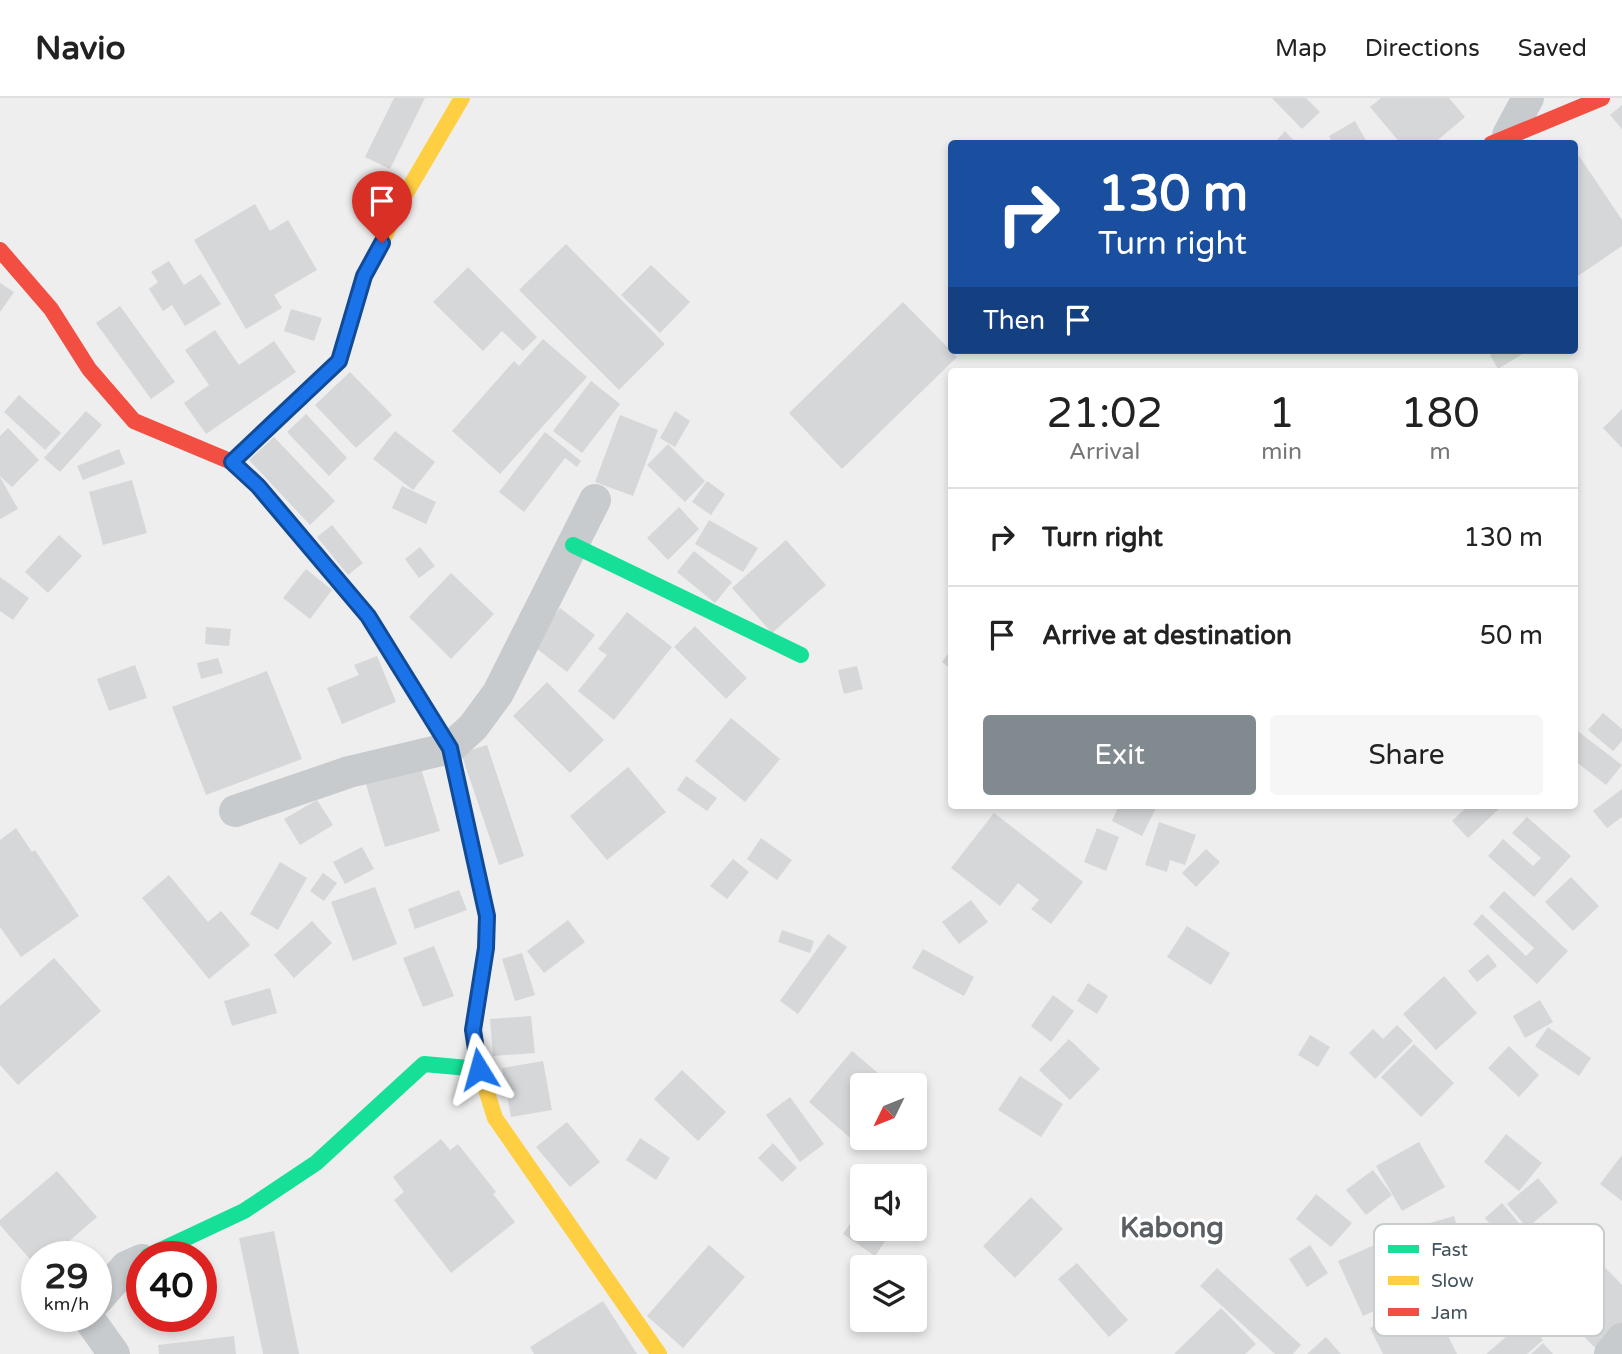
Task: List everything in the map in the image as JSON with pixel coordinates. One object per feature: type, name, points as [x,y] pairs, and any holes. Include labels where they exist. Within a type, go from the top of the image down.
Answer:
[{"type":"street","points":[[232,462],[339,361],[364,276],[405,195],[462,98]]},
{"type":"street","points":[[1499,139],[1528,98]]},
{"type":"street","points":[[1499,139],[1602,98]]},
{"type":"street","points":[[0,250],[51,309],[89,369],[134,421],[232,462],[258,486],[368,616],[450,748],[487,916],[486,948],[473,1030],[479,1069],[495,1118],[659,1354]]},
{"type":"street","points":[[235,811],[349,772],[450,748],[473,727],[498,693],[595,500]]},
{"type":"street","points":[[573,545],[801,655]]},
{"type":"street","points":[[180,1241],[244,1211],[316,1163],[424,1064],[479,1069]]},
{"type":"street","points":[[112,1283],[126,1267]]},
{"type":"street","points":[[98,1332],[114,1354]]},
{"type":"street","points":[[1610,1354],[1622,1339]]},
{"type":"building","points":[[394,98],[425,98],[390,169],[365,157]]},
{"type":"building","points":[[1272,98],[1306,98],[1320,112],[1302,129]]},
{"type":"building","points":[[1381,98],[1449,98],[1465,117],[1438,140],[1398,140],[1370,107]]},
{"type":"building","points":[[1622,105],[1622,129],[1610,115]]},
{"type":"building","points":[[1355,121],[1366,140],[1331,140],[1329,136]]},
{"type":"building","points":[[1285,131],[1293,140],[1277,140]]},
{"type":"building","points":[[1578,157],[1622,220],[1622,246],[1578,276]]},
{"type":"building","points":[[255,204],[270,231],[288,220],[317,270],[274,295],[282,308],[246,329],[194,240]]},
{"type":"building","points":[[566,244],[665,344],[619,390],[519,290]]},
{"type":"building","points":[[169,261],[184,285],[201,274],[221,304],[185,326],[172,305],[163,311],[149,289],[158,282],[151,272]]},
{"type":"building","points":[[651,265],[690,302],[660,333],[621,295]]},
{"type":"building","points":[[468,267],[537,337],[523,351],[502,331],[483,351],[433,302]]},
{"type":"building","points":[[0,283],[14,292],[0,312]]},
{"type":"building","points":[[903,302],[948,348],[948,354],[957,357],[842,469],[789,413]]},
{"type":"building","points":[[120,306],[175,382],[151,399],[96,323]]},
{"type":"building","points":[[291,309],[322,318],[314,341],[284,331]]},
{"type":"building","points":[[215,330],[239,365],[274,341],[296,372],[206,434],[184,403],[209,385],[185,350]]},
{"type":"building","points":[[543,339],[587,377],[500,474],[452,431],[514,361],[519,366]]},
{"type":"building","points":[[1492,354],[1522,354],[1500,368]]},
{"type":"building","points":[[350,372],[392,415],[356,448],[315,405]]},
{"type":"building","points":[[591,381],[620,404],[582,453],[553,431]]},
{"type":"building","points":[[19,395],[61,433],[45,450],[4,412]]},
{"type":"building","points":[[1622,409],[1622,448],[1603,428]]},
{"type":"building","points":[[86,411],[102,425],[60,472],[44,458]]},
{"type":"building","points":[[675,411],[690,421],[675,447],[660,438]]},
{"type":"building","points":[[306,414],[347,458],[329,476],[287,432]]},
{"type":"building","points":[[620,415],[658,430],[633,496],[595,482]]},
{"type":"building","points":[[8,428],[39,460],[12,487],[0,476],[0,436]]},
{"type":"building","points":[[395,431],[435,462],[413,490],[373,459]]},
{"type":"building","points":[[545,432],[581,461],[577,467],[565,458],[524,512],[499,492]]},
{"type":"building","points":[[274,437],[335,501],[310,525],[249,460]]},
{"type":"building","points":[[668,444],[705,481],[685,502],[647,465]]},
{"type":"building","points":[[119,449],[125,464],[83,480],[77,466]]},
{"type":"building","points":[[0,477],[18,509],[0,519]]},
{"type":"building","points":[[132,480],[147,533],[103,545],[89,492]]},
{"type":"building","points":[[707,481],[725,494],[711,515],[692,502]]},
{"type":"building","points":[[402,486],[436,502],[426,524],[392,508]]},
{"type":"building","points":[[679,507],[699,529],[668,560],[647,538]]},
{"type":"building","points":[[709,520],[758,548],[743,572],[695,544]]},
{"type":"building","points":[[332,525],[363,563],[348,575],[317,537]]},
{"type":"building","points":[[59,535],[82,556],[48,593],[25,572]]},
{"type":"building","points":[[786,540],[826,585],[772,633],[732,588]]},
{"type":"building","points":[[420,547],[435,566],[419,578],[405,559]]},
{"type":"building","points":[[694,551],[732,582],[715,603],[677,572]]},
{"type":"building","points":[[306,569],[332,590],[310,619],[283,598]]},
{"type":"building","points":[[451,573],[494,614],[451,659],[409,617]]},
{"type":"building","points":[[0,577],[29,598],[13,620],[0,611]]},
{"type":"building","points":[[560,608],[595,635],[567,672],[532,645]]},
{"type":"building","points":[[627,612],[672,647],[614,720],[578,691],[607,655],[598,649]]},
{"type":"building","points":[[695,626],[747,678],[726,699],[674,647]]},
{"type":"building","points":[[206,627],[231,629],[229,646],[205,644]]},
{"type":"building","points":[[948,654],[948,667],[942,662]]},
{"type":"building","points":[[377,656],[396,702],[342,724],[327,688],[359,675],[354,665]]},
{"type":"building","points":[[218,658],[223,673],[201,679],[197,663]]},
{"type":"building","points":[[135,665],[147,698],[109,711],[97,679]]},
{"type":"building","points":[[857,666],[863,689],[844,694],[838,670]]},
{"type":"building","points":[[267,671],[302,759],[206,795],[172,707]]},
{"type":"building","points":[[547,682],[604,740],[570,773],[513,716]]},
{"type":"building","points":[[1603,713],[1622,729],[1622,741],[1613,751],[1588,730]]},
{"type":"building","points":[[731,718],[780,759],[745,802],[695,761]]},
{"type":"building","points":[[1578,731],[1622,765],[1606,785],[1578,763]]},
{"type":"building","points":[[487,745],[524,856],[499,865],[461,753]]},
{"type":"building","points":[[420,765],[440,831],[385,847],[365,781]]},
{"type":"building","points":[[628,767],[666,812],[607,860],[570,816]]},
{"type":"building","points":[[686,776],[717,798],[707,811],[677,790]]},
{"type":"building","points":[[1622,789],[1622,817],[1607,828],[1593,811]]},
{"type":"building","points":[[317,800],[333,825],[300,845],[284,819]]},
{"type":"building","points":[[1117,809],[1156,809],[1142,836],[1112,821]]},
{"type":"building","points":[[1465,809],[1499,809],[1468,838],[1452,821]]},
{"type":"building","points":[[994,813],[1083,882],[1051,924],[1031,909],[1039,900],[1018,883],[1000,906],[951,868]]},
{"type":"building","points":[[1527,817],[1571,856],[1534,897],[1488,856],[1503,839],[1533,866],[1541,858],[1512,833]]},
{"type":"building","points":[[1159,822],[1196,835],[1185,865],[1170,860],[1167,872],[1145,865]]},
{"type":"building","points":[[16,828],[32,852],[35,850],[79,916],[21,957],[0,927],[0,840]]},
{"type":"building","points":[[1097,828],[1119,837],[1106,871],[1084,862]]},
{"type":"building","points":[[761,838],[792,860],[777,880],[747,859]]},
{"type":"building","points":[[362,847],[374,869],[345,884],[333,862]]},
{"type":"building","points":[[1206,849],[1220,862],[1196,887],[1182,873]]},
{"type":"building","points":[[733,859],[749,872],[727,899],[710,886]]},
{"type":"building","points":[[280,862],[307,878],[278,930],[250,914]]},
{"type":"building","points":[[323,873],[337,883],[324,901],[310,891]]},
{"type":"building","points":[[169,875],[208,922],[221,911],[250,945],[209,979],[142,898]]},
{"type":"building","points":[[1571,877],[1599,906],[1573,931],[1545,902]]},
{"type":"building","points":[[375,887],[397,944],[353,961],[331,902]]},
{"type":"building","points":[[459,890],[467,910],[415,929],[408,909]]},
{"type":"building","points":[[1504,891],[1568,951],[1537,984],[1473,924],[1482,914],[1526,956],[1534,948],[1489,907]]},
{"type":"building","points":[[971,900],[988,922],[959,944],[942,922]]},
{"type":"building","points":[[568,920],[585,942],[544,973],[527,951]]},
{"type":"building","points":[[312,921],[332,943],[294,978],[274,955]]},
{"type":"building","points":[[1187,926],[1230,953],[1211,985],[1167,957]]},
{"type":"building","points":[[782,930],[814,941],[810,953],[778,942]]},
{"type":"building","points":[[828,934],[847,947],[798,1014],[780,1001]]},
{"type":"building","points":[[434,946],[454,996],[423,1007],[403,958]]},
{"type":"building","points":[[923,949],[974,977],[964,996],[912,968]]},
{"type":"building","points":[[522,953],[535,995],[515,1001],[502,959]]},
{"type":"building","points":[[1488,954],[1497,966],[1477,982],[1468,971]]},
{"type":"building","points":[[54,958],[101,1011],[18,1085],[0,1065],[0,1006]]},
{"type":"building","points":[[1444,976],[1477,1013],[1436,1050],[1403,1014]]},
{"type":"building","points":[[1088,983],[1108,996],[1097,1014],[1077,1001]]},
{"type":"building","points":[[270,988],[277,1013],[232,1026],[224,1001]]},
{"type":"building","points":[[1053,995],[1074,1011],[1051,1042],[1031,1026]]},
{"type":"building","points":[[1540,1000],[1553,1022],[1525,1038],[1513,1016]]},
{"type":"building","points":[[531,1016],[535,1053],[493,1056],[490,1019]]},
{"type":"building","points":[[1397,1025],[1413,1041],[1375,1079],[1349,1053],[1373,1029],[1383,1039]]},
{"type":"building","points":[[1548,1027],[1591,1058],[1579,1076],[1535,1046]]},
{"type":"building","points":[[1310,1035],[1330,1047],[1318,1067],[1298,1055]]},
{"type":"building","points":[[1069,1039],[1100,1069],[1070,1100],[1039,1070]]},
{"type":"building","points":[[1414,1044],[1454,1083],[1421,1117],[1381,1077]]},
{"type":"building","points":[[1509,1046],[1539,1075],[1519,1097],[1488,1068]]},
{"type":"building","points":[[852,1051],[878,1073],[850,1073],[850,1138],[809,1102]]},
{"type":"building","points":[[543,1061],[552,1110],[511,1117],[502,1068]]},
{"type":"building","points":[[682,1070],[726,1112],[698,1141],[654,1099]]},
{"type":"building","points":[[1020,1076],[1063,1104],[1041,1137],[998,1110]]},
{"type":"building","points":[[790,1097],[824,1144],[800,1162],[766,1115]]},
{"type":"building","points":[[567,1122],[600,1162],[570,1187],[536,1147]]},
{"type":"building","points":[[1506,1134],[1542,1163],[1519,1191],[1484,1162]]},
{"type":"building","points":[[640,1138],[670,1158],[656,1180],[626,1160]]},
{"type":"building","points":[[441,1139],[450,1150],[458,1144],[496,1192],[493,1194],[515,1222],[451,1273],[394,1200],[404,1192],[393,1177]]},
{"type":"building","points":[[1419,1142],[1445,1187],[1402,1211],[1376,1166]]},
{"type":"building","points":[[773,1143],[797,1168],[782,1182],[758,1158]]},
{"type":"building","points":[[1622,1155],[1622,1201],[1600,1184]]},
{"type":"building","points":[[1373,1170],[1392,1195],[1366,1215],[1346,1190]]},
{"type":"building","points":[[57,1171],[97,1217],[69,1241],[21,1241],[21,1249],[0,1225],[0,1220]]},
{"type":"building","points":[[1538,1178],[1558,1202],[1532,1224],[1524,1224],[1507,1204]]},
{"type":"building","points":[[1316,1194],[1352,1223],[1331,1247],[1296,1219]]},
{"type":"building","points":[[1031,1197],[1063,1229],[1015,1278],[983,1246]]},
{"type":"building","points":[[1502,1203],[1520,1224],[1490,1224],[1485,1218]]},
{"type":"building","points":[[1454,1216],[1456,1224],[1426,1224]]},
{"type":"building","points":[[850,1224],[850,1239],[843,1234]]},
{"type":"building","points":[[274,1231],[299,1354],[263,1354],[239,1238]]},
{"type":"building","points":[[853,1241],[885,1241],[874,1255]]},
{"type":"building","points":[[709,1245],[745,1277],[683,1348],[647,1316]]},
{"type":"building","points":[[1310,1245],[1328,1273],[1307,1287],[1289,1259]]},
{"type":"building","points":[[1374,1245],[1374,1311],[1363,1316],[1338,1261]]},
{"type":"building","points":[[1077,1263],[1128,1320],[1109,1337],[1058,1279]]},
{"type":"building","points":[[1604,1266],[1622,1285],[1622,1329],[1599,1352],[1584,1336],[1604,1336]]},
{"type":"building","points":[[1217,1268],[1301,1345],[1293,1354],[1275,1354],[1200,1286]]},
{"type":"building","points":[[603,1301],[637,1354],[534,1354],[530,1347]]},
{"type":"building","points":[[1221,1308],[1256,1344],[1245,1354],[1174,1354]]},
{"type":"building","points":[[234,1336],[236,1354],[159,1354],[158,1345]]},
{"type":"building","points":[[1374,1336],[1448,1336],[1457,1354],[1383,1354]]},
{"type":"building","points":[[1507,1336],[1540,1336],[1543,1340],[1527,1354],[1486,1354]]},
{"type":"building","points":[[1326,1337],[1341,1354],[1307,1354]]},
{"type":"building","points":[[1543,1343],[1553,1354],[1531,1354]]},
{"type":"traffic: fast","points":[[573,545],[801,655]]},
{"type":"traffic: fast","points":[[320,559],[368,616],[450,748],[487,916],[486,948],[473,1030],[483,1080]]},
{"type":"traffic: fast","points":[[180,1241],[244,1211],[316,1163],[424,1064],[479,1069]]},
{"type":"traffic: slow","points":[[232,462],[339,361],[364,277],[405,195],[462,98]]},
{"type":"traffic: slow","points":[[483,1080],[495,1118],[659,1354]]},
{"type":"traffic: jam","points":[[1501,140],[1602,98]]},
{"type":"traffic: jam","points":[[0,250],[51,309],[89,369],[134,421],[232,462],[258,486],[320,559]]},
{"type":"district","name":"Kabong","points":[[1172,1228]]},
{"type":"route","points":[[382,243],[364,276],[339,361],[232,462],[258,486],[368,616],[390,656],[450,748],[487,916],[486,948],[473,1030],[479,1069]]}]
